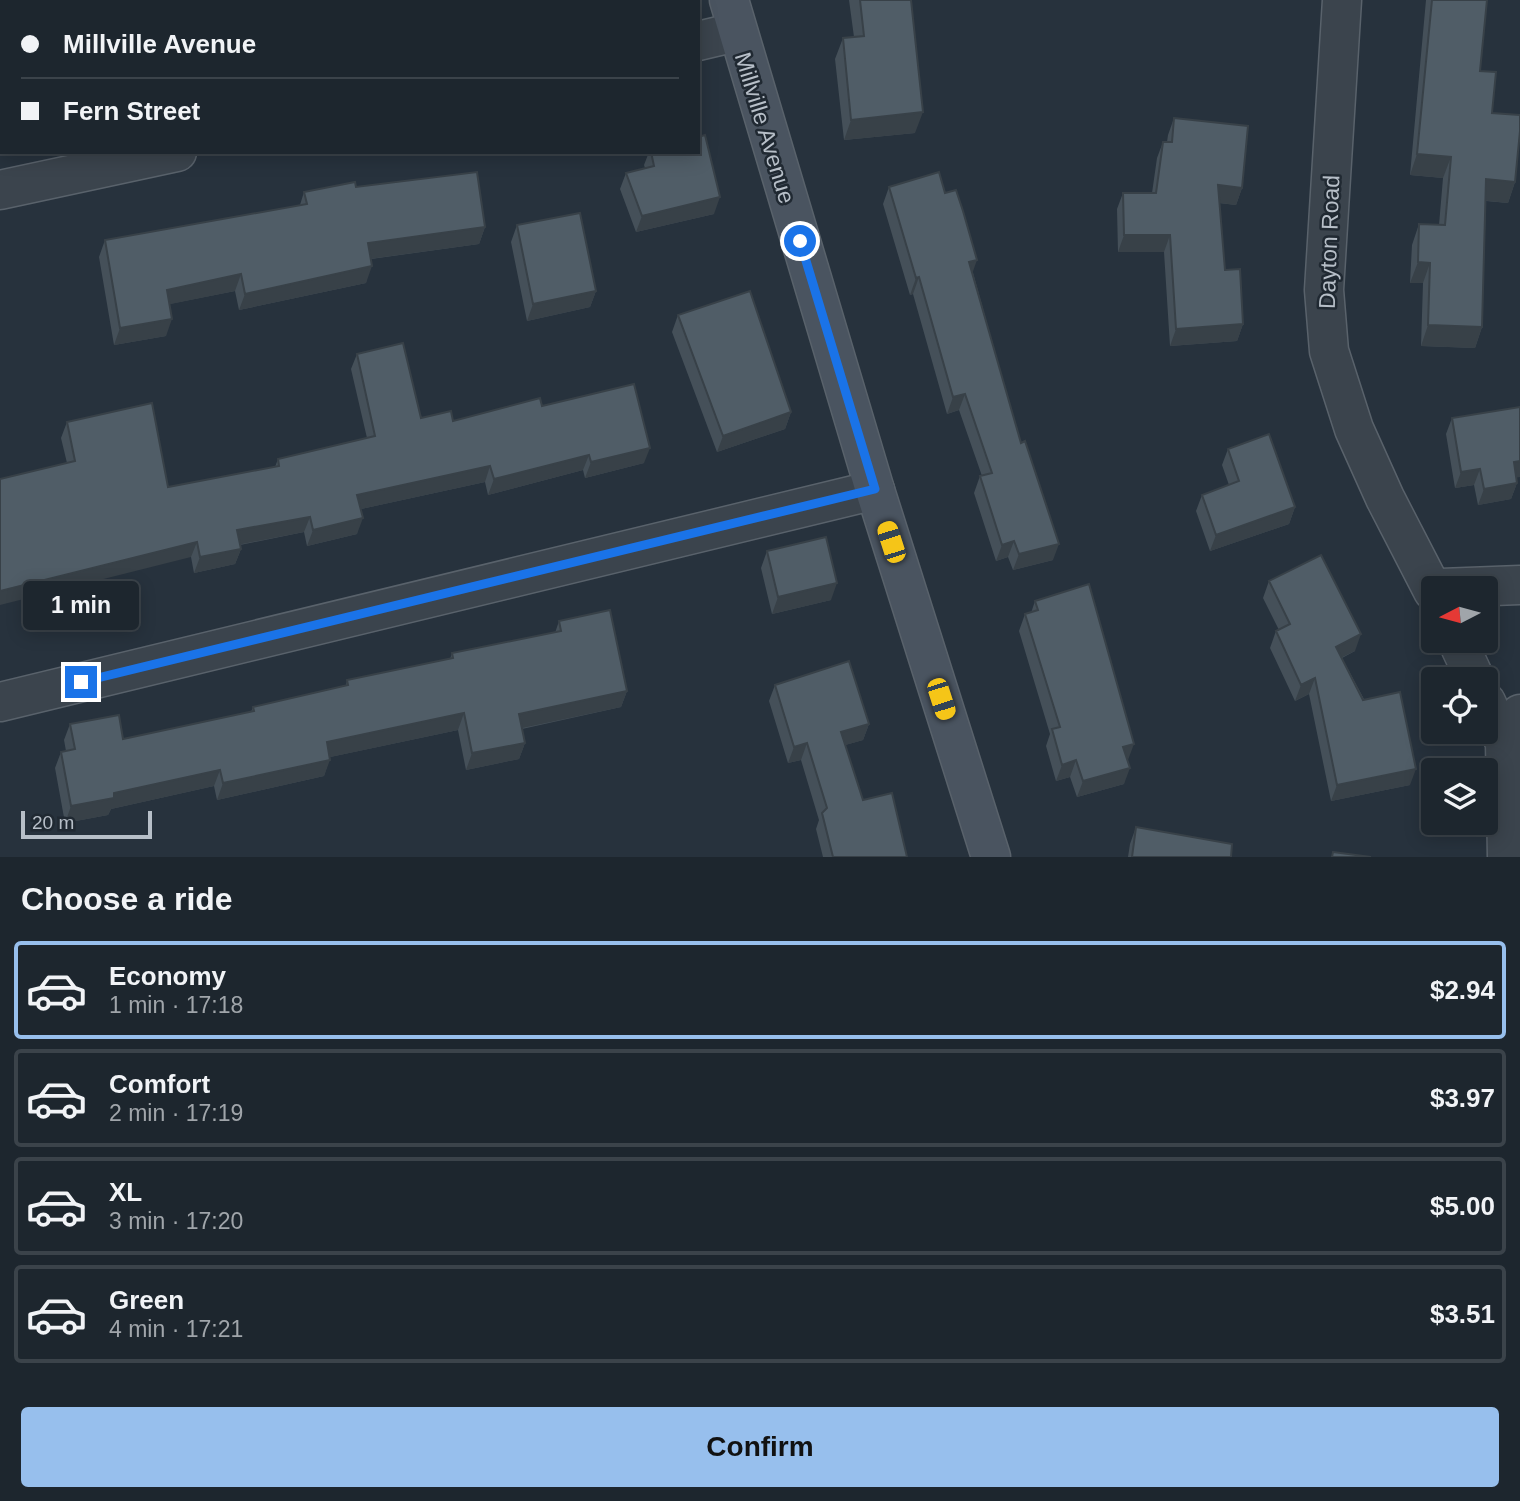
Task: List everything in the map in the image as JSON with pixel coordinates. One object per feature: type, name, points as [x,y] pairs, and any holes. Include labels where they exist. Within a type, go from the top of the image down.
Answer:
[{"type":"street","name":"Dayton Road","points":[[1342,0],[1324,289],[1329,351],[1354,429],[1385,498],[1426,576]]},
{"type":"street","points":[[700,40],[733,16]]},
{"type":"street","name":"Millville Avenue","points":[[733,16],[875,489],[991,857]]},
{"type":"street","points":[[0,190],[168,154]]},
{"type":"street","points":[[0,702],[875,489]]},
{"type":"street","points":[[1498,587],[1520,586]]},
{"type":"street","points":[[1498,714],[1512,729],[1507,857]]},
{"type":"building","points":[[860,0],[911,0],[923,112],[851,120],[843,38],[864,36]]},
{"type":"building","points":[[1432,0],[1487,0],[1480,71],[1496,72],[1492,113],[1520,115],[1515,182],[1486,179],[1482,327],[1428,325],[1430,263],[1418,262],[1419,224],[1445,225],[1451,157],[1417,154]]},
{"type":"building","points":[[1174,118],[1248,126],[1242,188],[1218,185],[1225,270],[1240,269],[1243,324],[1176,329],[1170,235],[1124,235],[1123,193],[1156,193],[1163,142],[1172,142]]},
{"type":"building","points":[[705,135],[720,197],[642,216],[626,173],[654,166],[651,154],[700,154],[700,136]]},
{"type":"building","points":[[477,172],[485,227],[368,243],[372,266],[245,294],[241,274],[167,290],[172,319],[120,328],[105,240],[307,204],[304,192],[355,182],[356,187]]},
{"type":"building","points":[[939,172],[945,193],[956,190],[963,211],[977,260],[969,262],[1021,443],[1025,441],[1059,544],[1019,554],[1014,541],[1002,545],[980,476],[992,473],[965,394],[953,397],[919,277],[916,278],[889,187]]},
{"type":"building","points":[[580,213],[596,291],[533,304],[517,225]]},
{"type":"building","points":[[750,291],[791,412],[723,436],[678,315]]},
{"type":"building","points":[[403,343],[421,418],[451,411],[453,421],[540,398],[542,406],[634,384],[650,448],[591,462],[589,455],[494,479],[490,466],[357,495],[363,518],[313,530],[310,517],[237,530],[241,549],[200,557],[197,542],[0,591],[0,479],[75,461],[67,422],[152,403],[168,487],[279,466],[278,459],[375,436],[357,354]]},
{"type":"building","points":[[1520,407],[1520,461],[1514,462],[1517,483],[1484,489],[1480,469],[1461,472],[1452,418]]},
{"type":"building","points":[[1269,434],[1295,507],[1216,535],[1202,495],[1239,481],[1228,449]]},
{"type":"building","points":[[826,537],[837,583],[778,597],[767,551]]},
{"type":"building","points":[[1321,555],[1361,634],[1336,647],[1363,700],[1400,692],[1416,769],[1337,785],[1315,678],[1301,685],[1276,631],[1290,624],[1269,581]]},
{"type":"building","points":[[1089,584],[1134,744],[1123,747],[1130,768],[1083,781],[1076,760],[1062,765],[1052,729],[1060,727],[1025,614],[1038,610],[1035,601]]},
{"type":"building","points":[[610,610],[627,691],[519,714],[525,743],[472,753],[464,713],[327,742],[330,760],[223,783],[220,770],[114,793],[114,798],[71,806],[61,752],[75,749],[70,724],[119,715],[123,739],[254,711],[253,707],[348,685],[347,680],[453,658],[452,653],[561,631],[559,621]]},
{"type":"building","points":[[849,661],[869,724],[841,732],[863,800],[892,793],[907,857],[833,857],[822,813],[827,808],[807,743],[794,747],[775,685]]},
{"type":"building","points":[[1136,827],[1232,844],[1231,857],[1132,857]]},
{"type":"building","points":[[1333,852],[1371,857],[1332,857]]},
{"type":"route","points":[[81,682],[875,489],[800,241]]}]
